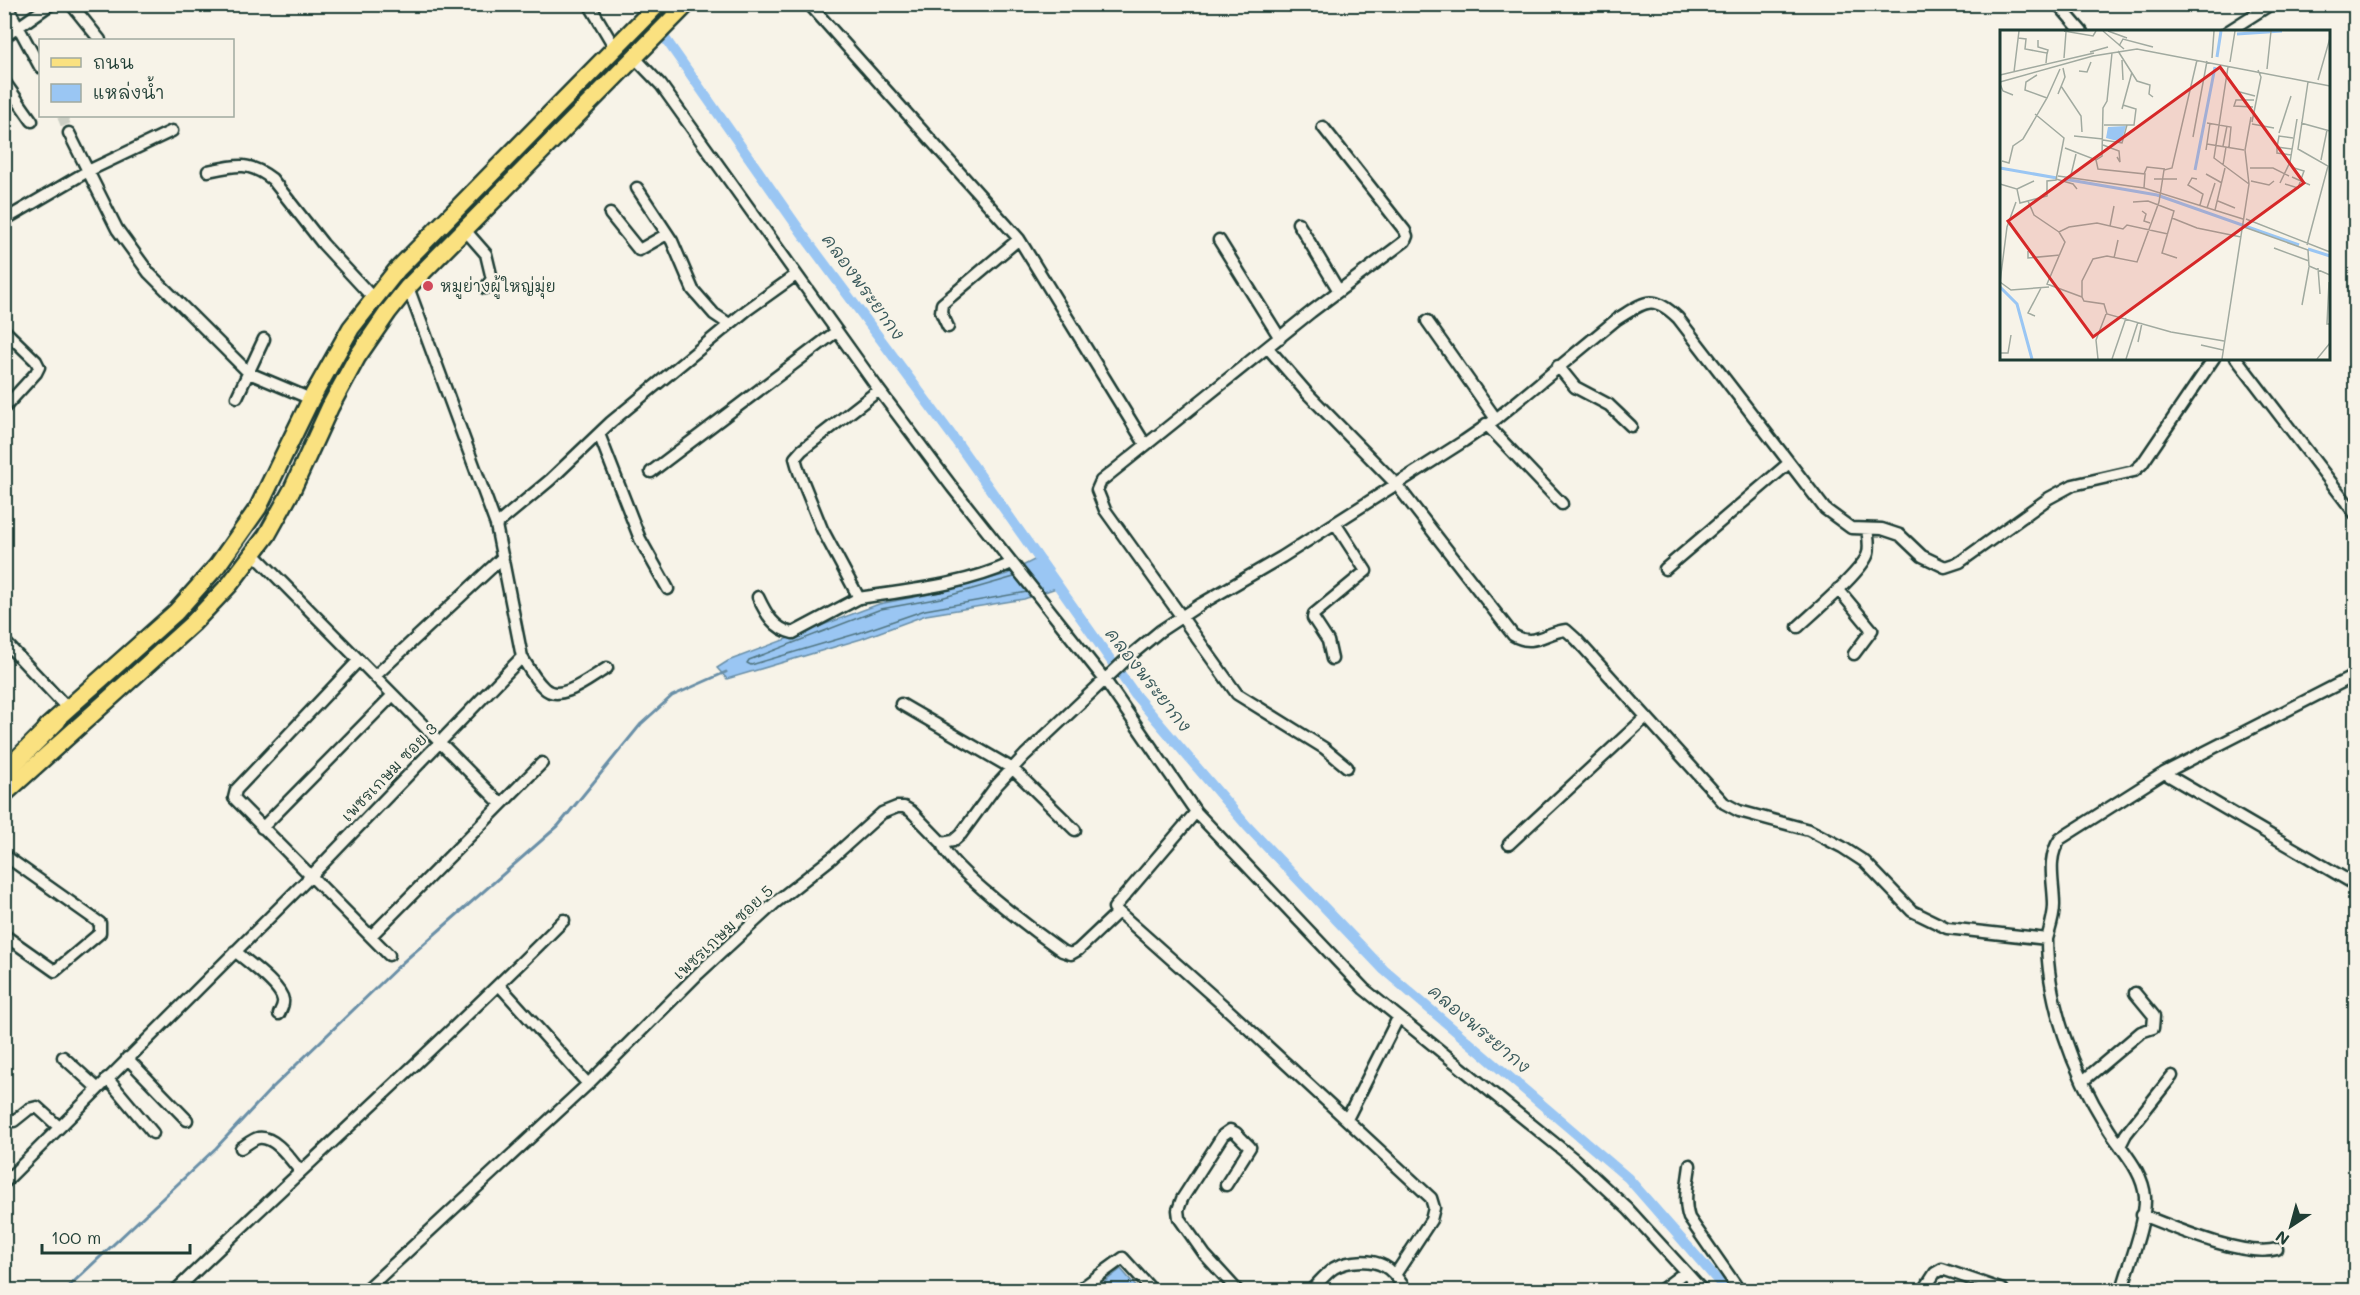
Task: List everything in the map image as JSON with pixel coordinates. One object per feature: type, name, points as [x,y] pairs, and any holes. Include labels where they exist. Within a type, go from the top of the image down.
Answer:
[{"type":"highway","points":[[4,773],[63,715]]},
{"type":"main road","points":[[4,761],[63,715],[176,612],[217,566],[258,508],[311,399],[351,328],[373,298],[404,262],[658,4]]},
{"type":"main road","points":[[4,794],[193,623],[230,584],[254,554],[292,490],[330,407],[357,357],[408,287],[687,4]]},
{"type":"street","points":[[6,4],[20,26],[39,65]]},
{"type":"street","points":[[4,37],[51,4]]},
{"type":"street","points":[[71,4],[99,39]]},
{"type":"street","points":[[589,4],[620,43]]},
{"type":"street","points":[[809,4],[1019,239],[1145,444]]},
{"type":"street","points":[[2058,4],[2080,30]]},
{"type":"street","points":[[2230,30],[2271,4]]},
{"type":"street","points":[[637,56],[661,85],[879,390],[1038,597],[1106,678],[1196,812],[1342,967],[1398,1018],[1574,1159],[1628,1209],[1702,1290]]},
{"type":"street","points":[[4,81],[32,122]]},
{"type":"street","points":[[1323,127],[1407,236],[1405,241],[1145,444],[1101,481],[1098,490],[1105,510],[1238,694],[1324,748],[1347,767]]},
{"type":"street","points":[[4,220],[88,171],[172,131]]},
{"type":"street","points":[[69,133],[117,229],[149,273],[249,373],[311,399]]},
{"type":"street","points":[[208,171],[239,164],[263,172],[272,179],[323,244],[373,298]]},
{"type":"street","points":[[637,188],[668,234],[693,290],[714,314],[729,324]]},
{"type":"street","points":[[610,214],[639,250],[668,234]]},
{"type":"street","points":[[1298,223],[1339,291]]},
{"type":"street","points":[[465,230],[488,258],[492,279],[485,288]]},
{"type":"street","points":[[948,327],[941,312],[942,304],[1019,239]]},
{"type":"street","points":[[1219,240],[1280,338]]},
{"type":"street","points":[[496,525],[729,324],[796,275]]},
{"type":"street","points":[[408,287],[496,525],[522,657],[539,682],[552,693],[562,693],[607,668]]},
{"type":"street","points":[[942,843],[953,840],[961,834],[996,786],[1106,678],[1160,632],[1201,604],[1464,441],[1617,319],[1639,306],[1652,302],[1665,305],[1678,318],[1825,509],[1851,528],[1882,529],[1900,535],[1922,556],[1945,567],[1960,562],[2049,498],[2073,485],[2134,471],[2142,464],[2213,360]]},
{"type":"street","points":[[1427,321],[1491,421],[1562,504]]},
{"type":"street","points":[[4,330],[36,361],[39,367],[5,407]]},
{"type":"street","points":[[651,472],[837,331]]},
{"type":"street","points":[[237,397],[264,339]]},
{"type":"street","points":[[1268,348],[1307,393],[1396,484],[1513,635],[1522,641],[1534,641],[1556,631],[1566,630],[1724,803],[1739,811],[1809,830],[1842,847],[1865,862],[1912,912],[1947,928],[2047,939]]},
{"type":"street","points":[[2238,360],[2355,515]]},
{"type":"street","points":[[1558,366],[1575,387],[1609,405],[1631,426]]},
{"type":"street","points":[[859,598],[822,529],[795,458],[802,450],[879,390]]},
{"type":"street","points":[[599,434],[637,531],[668,589]]},
{"type":"street","points":[[1665,569],[1790,463]]},
{"type":"street","points":[[1332,660],[1328,641],[1313,618],[1314,614],[1366,572],[1335,523]]},
{"type":"street","points":[[1798,627],[1839,589],[1865,560],[1868,553],[1868,529]]},
{"type":"street","points":[[254,554],[501,804]]},
{"type":"street","points":[[375,676],[503,557]]},
{"type":"street","points":[[758,597],[775,625],[784,631],[793,633],[859,598],[962,580],[988,574],[1012,564]]},
{"type":"street","points":[[1839,589],[1872,630],[1854,654]]},
{"type":"street","points":[[4,641],[63,715]]},
{"type":"street","name":"เพชรเกษม ซอย 3","points":[[4,1183],[310,877],[522,657]]},
{"type":"street","points":[[359,660],[233,795],[235,801],[389,955]]},
{"type":"street","points":[[2122,1290],[2145,1198],[2141,1179],[2105,1125],[2083,1081],[2060,1022],[2049,979],[2047,939],[2054,908],[2051,862],[2053,849],[2069,832],[2164,773],[2355,675]]},
{"type":"street","points":[[262,828],[393,694]]},
{"type":"street","points":[[901,704],[1012,770],[1075,830]]},
{"type":"street","points":[[1509,844],[1646,717]]},
{"type":"street","points":[[371,936],[542,763]]},
{"type":"street","points":[[2164,773],[2355,885]]},
{"type":"street","name":"เพชรเกษม ซอย 5","points":[[366,1290],[588,1084],[698,974],[776,902],[833,857],[882,813],[897,807],[904,807],[912,811],[942,843],[944,851],[974,880],[1062,951],[1071,954],[1118,912],[1114,908],[1196,812]]},
{"type":"street","points":[[4,855],[100,924],[101,927],[100,933],[55,970],[4,935]]},
{"type":"street","points":[[1118,912],[1226,1006],[1431,1198],[1434,1208],[1431,1220],[1395,1275]]},
{"type":"street","points":[[176,1290],[499,985],[564,920]]},
{"type":"street","points":[[235,951],[278,989],[283,998],[283,1006],[279,1014]]},
{"type":"street","points":[[499,985],[588,1084]]},
{"type":"street","points":[[2083,1081],[2141,1032],[2153,1028],[2154,1016],[2135,993]]},
{"type":"street","points":[[1347,1119],[1398,1018]]},
{"type":"street","points":[[63,1057],[97,1088]]},
{"type":"street","points":[[127,1058],[187,1120]]},
{"type":"street","points":[[2120,1146],[2126,1134],[2172,1076]]},
{"type":"street","points":[[107,1078],[153,1132]]},
{"type":"street","points":[[14,1121],[32,1107],[37,1107],[59,1127]]},
{"type":"street","points":[[1227,1185],[1250,1147],[1230,1130],[1226,1131],[1217,1144],[1182,1199],[1178,1210],[1179,1218],[1205,1255],[1237,1290]]},
{"type":"street","points":[[241,1148],[258,1138],[268,1139],[280,1148],[300,1171]]},
{"type":"street","points":[[1690,1165],[1686,1197],[1686,1210],[1689,1218],[1739,1290]]},
{"type":"street","points":[[2142,1215],[2185,1231],[2255,1252],[2277,1249]]},
{"type":"street","points":[[1079,1290],[1123,1258],[1152,1290]]},
{"type":"street","points":[[1311,1290],[1334,1268],[1353,1262],[1369,1261],[1384,1266],[1395,1275],[1406,1290]]},
{"type":"street","points":[[1924,1290],[1935,1273],[1942,1269],[2003,1290]]},
{"type":"street","points":[[1661,1290],[1685,1272]]},
{"type":"water","points":[[1038,558],[1059,587],[1024,599],[926,615],[861,639],[727,679],[717,668],[728,661],[879,604],[940,592],[1007,574]]},
{"type":"water","points":[[1121,1269],[1139,1290],[1094,1290]]},
{"type":"waterway","name":"คลองพระยากง","points":[[641,4],[804,236],[956,441],[1136,696],[1247,826],[1384,970],[1628,1178],[1726,1290]]},
{"type":"waterway","points":[[65,1290],[216,1148],[270,1090],[402,963],[558,826],[641,724],[672,696],[726,672]]},
{"type":"tunnel","points":[[62,117],[69,133]]},
{"type":"place","name":"หมูย่างผู้ใหญ่มุ่ย","points":[[428,286]]}]
